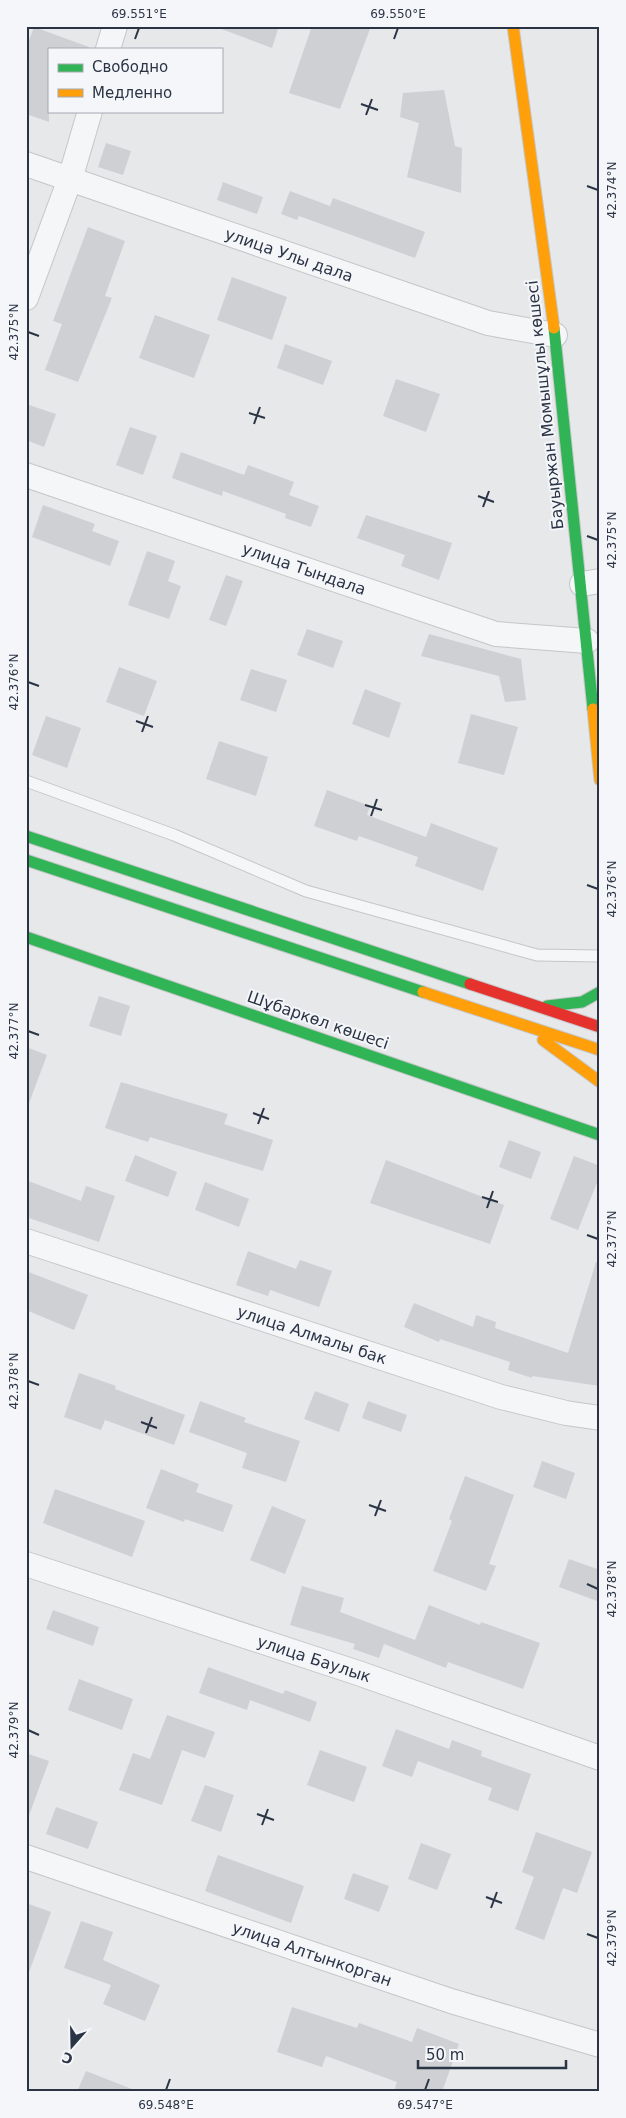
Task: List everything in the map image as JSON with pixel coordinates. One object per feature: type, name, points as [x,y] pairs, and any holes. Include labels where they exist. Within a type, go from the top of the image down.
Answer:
[{"type":"street","points":[[108,48],[115,26]]},
{"type":"street","name":"Бауыржан Момышұлы көшесі","points":[[513,26],[591,583],[587,641],[600,780]]},
{"type":"street","points":[[26,298],[70,179],[90,112]]},
{"type":"street","name":"улица Улы дала","points":[[26,164],[488,323],[555,335]]},
{"type":"street","name":"улица Тындала","points":[[26,475],[496,634],[587,641]]},
{"type":"street","points":[[26,836],[600,1027]]},
{"type":"street","points":[[26,860],[600,1050]]},
{"type":"street","name":"Шұбаркөл көшесі","points":[[26,937],[600,1135]]},
{"type":"street","points":[[538,1006],[576,1004],[593,999],[600,992]]},
{"type":"street","points":[[510,1020],[554,1047],[600,1082]]},
{"type":"street","name":"улица Алмалы бак","points":[[26,1241],[501,1397],[566,1413],[600,1418]]},
{"type":"street","name":"улица Баулык","points":[[26,1564],[358,1673],[600,1758]]},
{"type":"street","name":"улица Алтынкорган","points":[[26,1857],[451,2001],[600,2045]]},
{"type":"lane","points":[[26,781],[174,835],[306,891],[537,955],[600,956]]},
{"type":"building","points":[[219,26],[279,26],[272,48],[219,28]]},
{"type":"building","points":[[312,26],[371,26],[340,109],[289,93]]},
{"type":"building","points":[[34,27],[89,47],[48,48],[49,122],[26,114],[26,48]]},
{"type":"building","points":[[444,90],[455,146],[462,148],[461,193],[407,177],[419,123],[400,117],[403,93]]},
{"type":"building","points":[[106,143],[131,151],[123,175],[98,167]]},
{"type":"building","points":[[223,182],[263,197],[257,214],[217,200]]},
{"type":"building","points":[[290,191],[330,206],[333,198],[425,232],[415,258],[299,216],[297,220],[281,214]]},
{"type":"building","points":[[88,227],[125,241],[105,296],[112,298],[78,382],[45,370],[62,324],[53,321]]},
{"type":"building","points":[[232,277],[287,297],[272,340],[217,320]]},
{"type":"building","points":[[155,315],[210,335],[194,378],[139,358]]},
{"type":"building","points":[[285,344],[332,361],[323,385],[277,368]]},
{"type":"building","points":[[396,379],[440,394],[426,432],[383,416]]},
{"type":"building","points":[[26,404],[56,414],[44,447],[26,440]]},
{"type":"building","points":[[130,427],[157,436],[143,475],[116,465]]},
{"type":"building","points":[[181,452],[244,475],[248,465],[294,482],[289,495],[319,506],[311,527],[285,518],[286,514],[223,491],[222,496],[172,478]]},
{"type":"building","points":[[43,505],[95,524],[92,531],[119,541],[110,566],[32,537]]},
{"type":"building","points":[[366,515],[452,543],[439,580],[401,566],[405,555],[357,538]]},
{"type":"building","points":[[147,551],[175,561],[168,581],[181,586],[169,619],[128,605]]},
{"type":"building","points":[[226,575],[243,581],[226,626],[209,620]]},
{"type":"building","points":[[307,629],[343,641],[333,668],[297,655]]},
{"type":"building","points":[[429,634],[521,659],[526,700],[505,702],[499,676],[421,656]]},
{"type":"building","points":[[119,667],[157,681],[144,716],[106,702]]},
{"type":"building","points":[[251,669],[287,680],[276,712],[240,700]]},
{"type":"building","points":[[365,689],[401,703],[389,738],[352,724]]},
{"type":"building","points":[[471,714],[518,727],[504,775],[458,763]]},
{"type":"building","points":[[46,716],[81,728],[67,768],[32,755]]},
{"type":"building","points":[[219,741],[268,757],[256,796],[206,779]]},
{"type":"building","points":[[327,790],[370,806],[367,815],[426,837],[431,823],[498,848],[483,891],[415,866],[418,857],[359,836],[357,841],[314,826]]},
{"type":"building","points":[[99,996],[130,1006],[121,1036],[89,1026]]},
{"type":"building","points":[[26,1047],[47,1055],[28,1106],[26,1106]]},
{"type":"building","points":[[121,1082],[228,1114],[224,1124],[273,1140],[263,1171],[150,1137],[148,1142],[105,1128]]},
{"type":"building","points":[[509,1140],[541,1152],[531,1179],[499,1167]]},
{"type":"building","points":[[135,1155],[177,1172],[168,1197],[125,1181]]},
{"type":"building","points":[[574,1156],[600,1166],[600,1175],[578,1230],[550,1219]]},
{"type":"building","points":[[386,1160],[504,1205],[490,1244],[370,1203]]},
{"type":"building","points":[[26,1180],[81,1201],[86,1186],[115,1196],[99,1242],[26,1217]]},
{"type":"building","points":[[205,1182],[249,1199],[239,1227],[195,1210]]},
{"type":"building","points":[[248,1251],[296,1269],[300,1260],[332,1271],[319,1307],[270,1290],[268,1296],[236,1285]]},
{"type":"building","points":[[596,1262],[600,1263],[600,1386],[532,1376],[532,1378],[508,1370],[510,1362],[440,1339],[439,1342],[404,1327],[414,1303],[473,1327],[476,1315],[496,1322],[495,1328],[568,1353]]},
{"type":"building","points":[[26,1271],[88,1295],[74,1330],[26,1310]]},
{"type":"building","points":[[79,1373],[116,1386],[115,1389],[185,1415],[174,1445],[105,1420],[101,1430],[64,1417]]},
{"type":"building","points":[[315,1391],[349,1404],[339,1432],[304,1419]]},
{"type":"building","points":[[200,1401],[246,1418],[244,1422],[300,1441],[286,1482],[242,1468],[247,1453],[189,1432]]},
{"type":"building","points":[[368,1401],[407,1415],[401,1432],[362,1418]]},
{"type":"building","points":[[542,1461],[575,1473],[566,1499],[533,1487]]},
{"type":"building","points":[[161,1469],[199,1484],[196,1492],[233,1505],[223,1532],[185,1519],[184,1522],[146,1508]]},
{"type":"building","points":[[465,1476],[514,1495],[489,1564],[496,1566],[486,1591],[433,1571],[452,1521],[449,1519]]},
{"type":"building","points":[[55,1489],[145,1521],[132,1557],[43,1523]]},
{"type":"building","points":[[272,1506],[306,1520],[285,1574],[250,1560]]},
{"type":"building","points":[[569,1559],[600,1570],[600,1602],[559,1587]]},
{"type":"building","points":[[302,1586],[344,1598],[340,1612],[415,1640],[429,1605],[480,1625],[481,1622],[540,1643],[523,1689],[448,1662],[446,1668],[384,1644],[379,1658],[353,1649],[355,1644],[290,1625]]},
{"type":"building","points":[[53,1610],[99,1627],[93,1646],[46,1629]]},
{"type":"building","points":[[208,1667],[283,1694],[285,1690],[317,1702],[310,1722],[250,1700],[247,1710],[199,1693]]},
{"type":"building","points":[[79,1679],[133,1699],[122,1730],[68,1710]]},
{"type":"building","points":[[167,1715],[215,1732],[205,1758],[182,1750],[162,1805],[119,1790],[133,1753],[150,1759]]},
{"type":"building","points":[[396,1729],[449,1749],[452,1740],[482,1751],[481,1756],[531,1774],[518,1811],[488,1800],[492,1788],[418,1761],[412,1777],[382,1766]]},
{"type":"building","points":[[320,1750],[367,1767],[354,1802],[307,1785]]},
{"type":"building","points":[[26,1753],[49,1761],[28,1818],[26,1818]]},
{"type":"building","points":[[205,1785],[234,1795],[221,1832],[191,1821]]},
{"type":"building","points":[[56,1807],[98,1822],[88,1849],[46,1834]]},
{"type":"building","points":[[536,1832],[592,1852],[577,1893],[563,1888],[544,1940],[515,1929],[534,1877],[522,1872]]},
{"type":"building","points":[[421,1843],[451,1854],[437,1890],[408,1879]]},
{"type":"building","points":[[218,1855],[304,1886],[291,1923],[205,1891]]},
{"type":"building","points":[[353,1873],[389,1886],[379,1912],[344,1899]]},
{"type":"building","points":[[26,1903],[51,1912],[28,1975],[26,1975]]},
{"type":"building","points":[[81,1921],[113,1932],[103,1960],[160,1985],[145,2021],[103,2004],[111,1985],[64,1968]]},
{"type":"building","points":[[292,2007],[357,2028],[359,2023],[412,2042],[417,2028],[459,2044],[442,2092],[394,2092],[397,2082],[326,2056],[322,2067],[277,2052]]},
{"type":"building","points":[[86,2071],[137,2091],[137,2092],[77,2092]]},
{"type":"traffic: fast","points":[[554,328],[593,709]]},
{"type":"traffic: fast","points":[[26,836],[470,984]]},
{"type":"traffic: fast","points":[[26,860],[423,992]]},
{"type":"traffic: fast","points":[[26,937],[600,1135]]},
{"type":"traffic: fast","points":[[547,1006],[582,1002],[600,992]]},
{"type":"traffic: slow","points":[[513,26],[554,328]]},
{"type":"traffic: slow","points":[[593,709],[600,780]]},
{"type":"traffic: slow","points":[[423,992],[600,1050]]},
{"type":"traffic: slow","points":[[543,1040],[600,1082]]},
{"type":"traffic: jam","points":[[470,984],[600,1027]]}]
